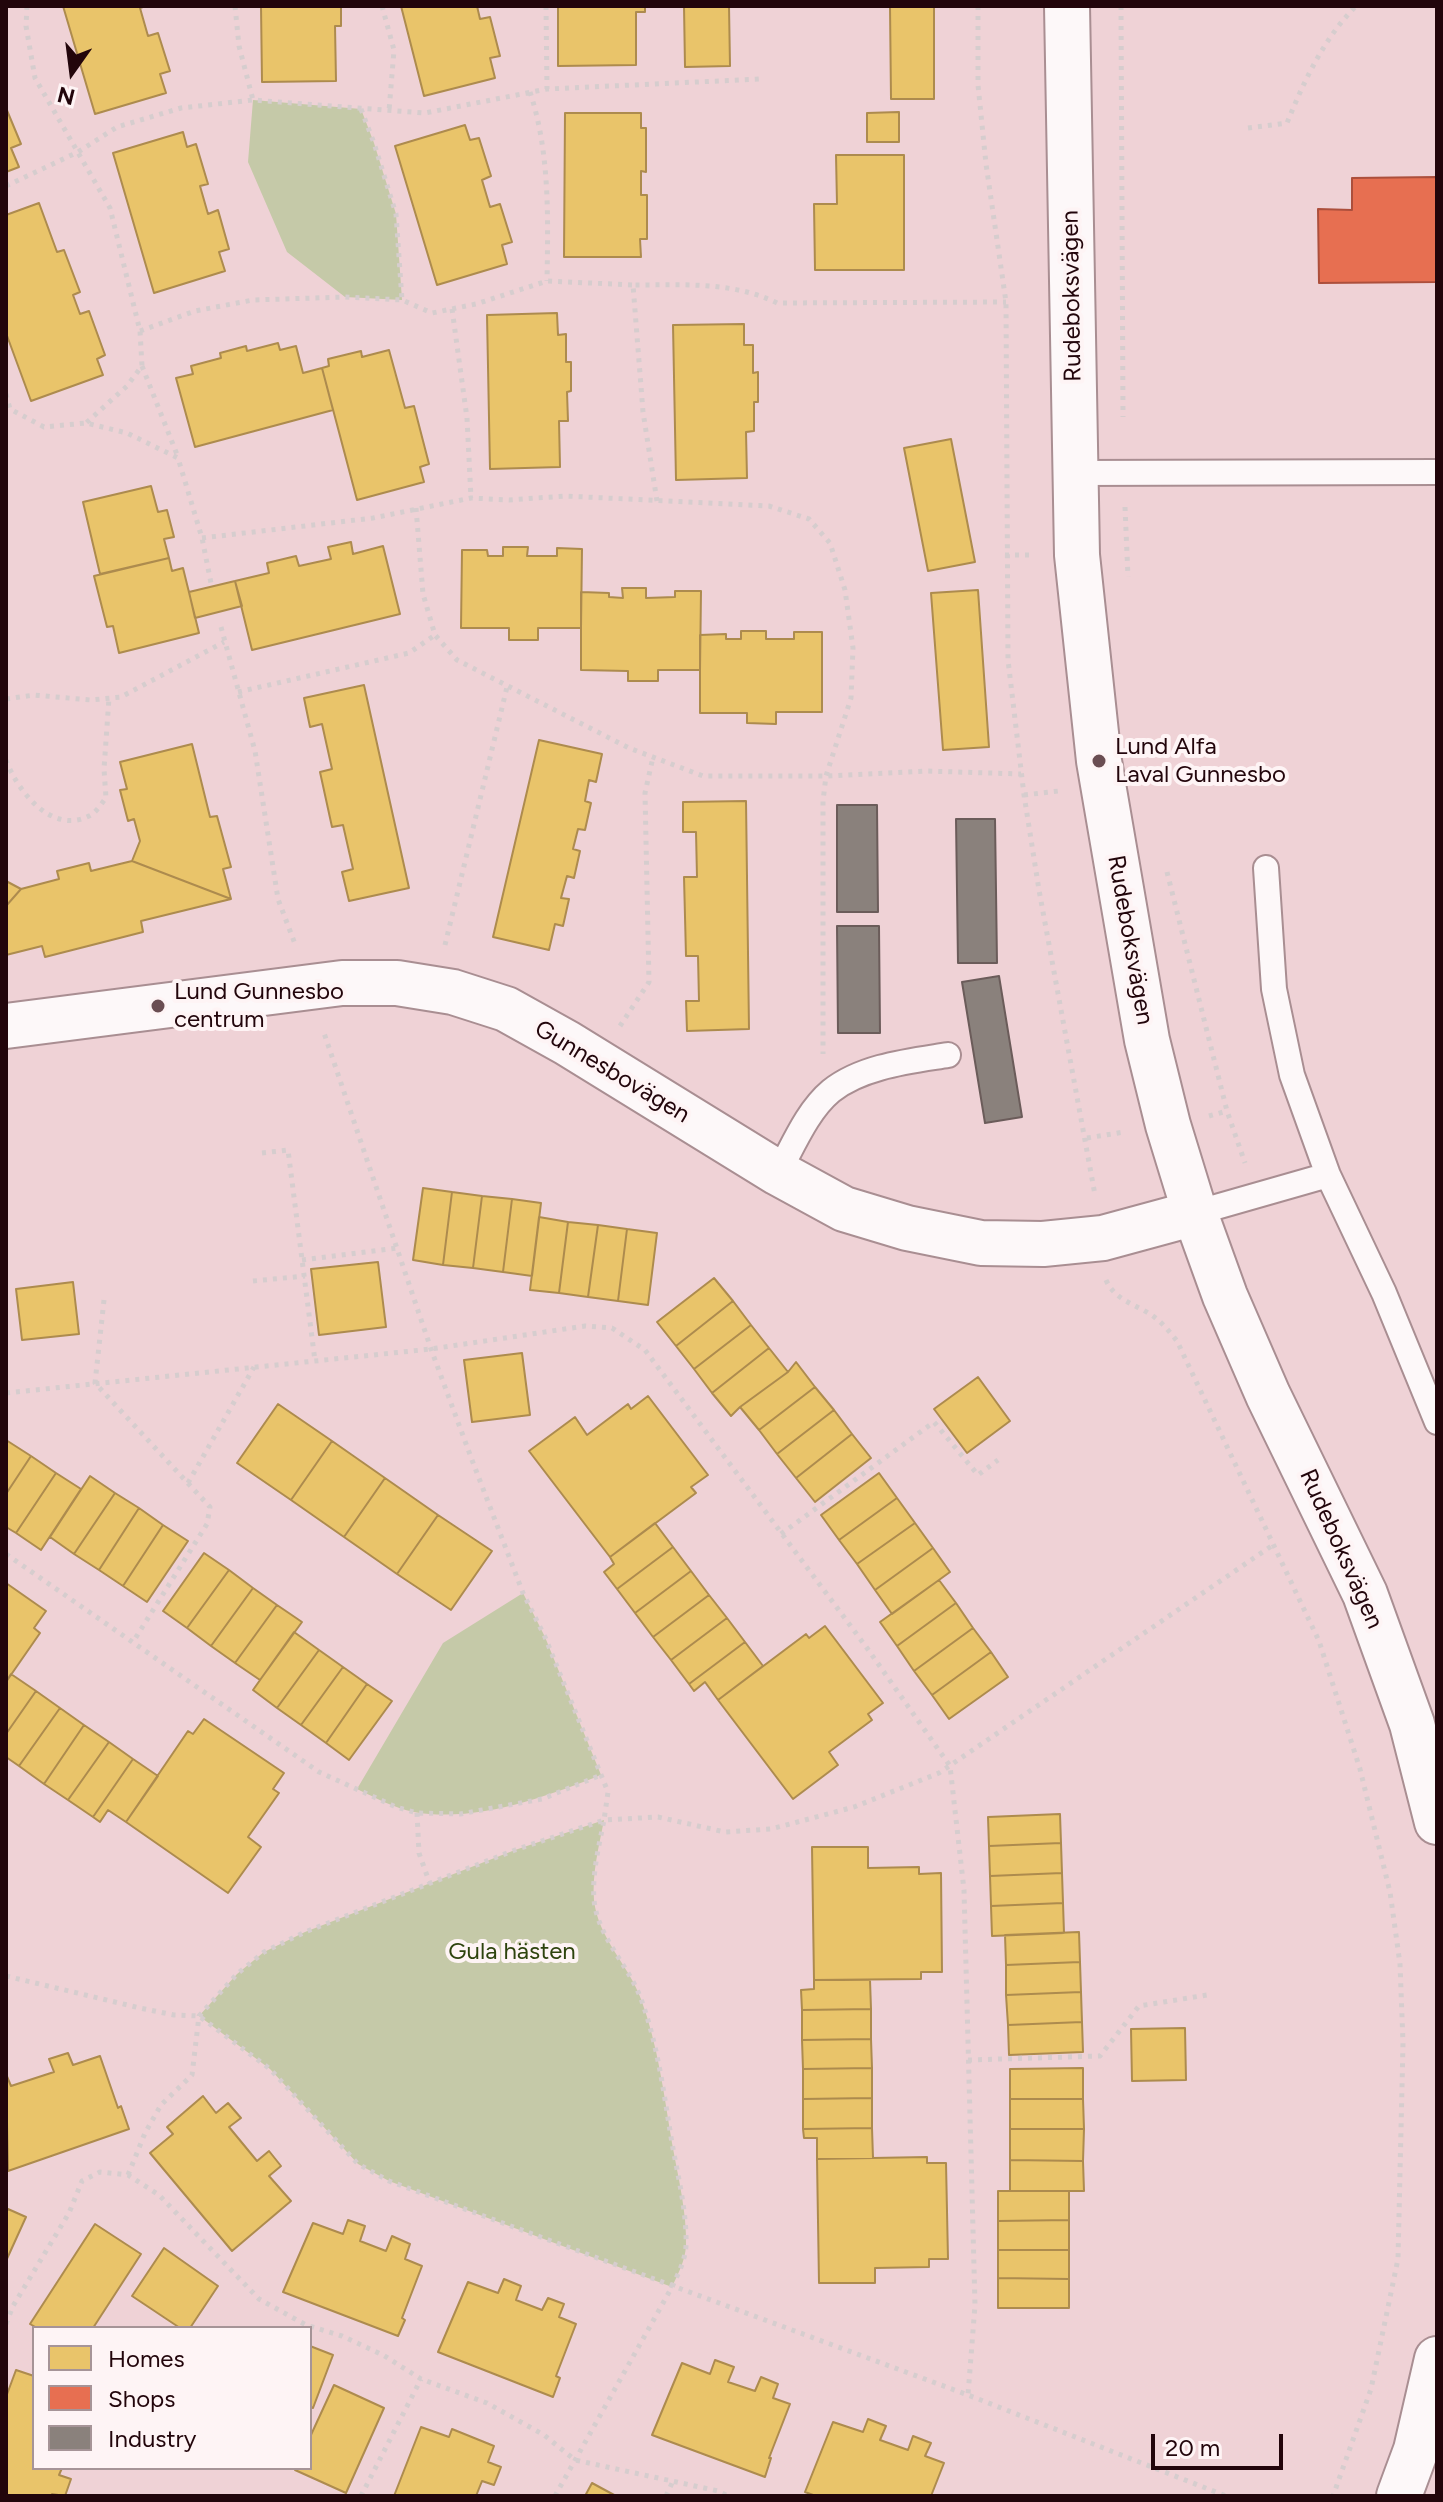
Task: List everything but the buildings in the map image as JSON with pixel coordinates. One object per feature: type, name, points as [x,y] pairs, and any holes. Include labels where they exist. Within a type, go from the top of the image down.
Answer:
[{"type":"street","name":"Rudeboksvägen","points":[[1067,6],[1077,555],[1099,761],[1147,1040],[1168,1125],[1225,1296],[1268,1395],[1365,1594],[1412,1724],[1437,1822]]},
{"type":"street","name":"Gunnesbovägen","points":[[6,1026],[311,986],[397,983],[453,992],[506,1009],[778,1173],[844,1209],[907,1228],[981,1243],[1043,1244],[1103,1238],[1195,1213]]},
{"type":"street","points":[[1399,2496],[1416,2450],[1437,2359]]},
{"type":"lane","points":[[1075,473],[1437,472]]},
{"type":"lane","points":[[1266,868],[1274,989],[1292,1075],[1328,1175],[1384,1293],[1437,1422]]},
{"type":"lane","points":[[778,1173],[810,1116],[831,1091],[862,1074],[948,1055]]},
{"type":"lane","points":[[1195,1213],[1328,1175]]},
{"type":"path","points":[[27,6],[26,26],[35,78],[110,208],[140,331],[142,366],[178,458],[202,538],[211,583]]},
{"type":"path","points":[[235,6],[239,46],[253,100]]},
{"type":"path","points":[[382,6],[394,50],[389,112]]},
{"type":"path","points":[[546,6],[547,89]]},
{"type":"path","points":[[1121,6],[1123,473],[1128,582]]},
{"type":"path","points":[[1248,128],[1287,123],[1304,81],[1342,20],[1356,6]]},
{"type":"path","points":[[6,186],[78,152],[117,127],[181,108],[253,100],[425,113],[547,89],[761,79]]},
{"type":"path","points":[[530,92],[541,124],[549,204],[547,281]]},
{"type":"path","points":[[361,109],[396,214],[402,300]]},
{"type":"path","points":[[140,331],[195,311],[253,300],[345,297],[402,300],[432,313],[476,304],[547,281],[711,285],[752,291],[777,303],[1006,302]]},
{"type":"path","points":[[633,285],[643,412],[657,501]]},
{"type":"path","points":[[452,309],[467,418],[471,498]]},
{"type":"path","points":[[86,423],[127,386],[142,366]]},
{"type":"path","points":[[6,394],[7,409],[44,427],[86,423],[127,433],[178,458]]},
{"type":"path","points":[[202,538],[373,518],[471,498],[509,500],[565,496],[769,506],[809,519],[830,543],[845,590],[853,648],[851,698],[826,776],[823,801],[825,1034],[810,1116]]},
{"type":"path","points":[[416,508],[423,594],[435,635],[457,660],[629,748],[703,776],[826,776],[926,771],[1021,774]]},
{"type":"path","points":[[221,627],[255,751],[278,899],[311,986],[316,1010],[431,1349],[523,1593],[545,1637],[608,1792],[596,1860],[594,1900],[610,1948],[633,1982],[660,2072],[685,2220],[686,2250],[672,2287],[555,2496]]},
{"type":"path","points":[[238,692],[409,653],[435,635]]},
{"type":"path","points":[[6,699],[34,695],[91,700],[121,697],[224,642]]},
{"type":"path","points":[[448,928],[507,687]]},
{"type":"path","points":[[6,760],[13,779],[28,799],[53,816],[76,821],[92,815],[106,798],[104,769],[109,698]]},
{"type":"path","points":[[616,1032],[649,982],[645,793],[653,757]]},
{"type":"path","points":[[1024,795],[1072,790]]},
{"type":"path","points":[[1165,861],[1227,1111],[1257,1196]]},
{"type":"path","points":[[262,1153],[288,1150],[315,1361]]},
{"type":"path","points":[[302,1260],[398,1248]]},
{"type":"path","points":[[253,1281],[305,1276]]},
{"type":"path","points":[[104,1300],[95,1383],[210,1507],[207,1524],[133,1642]]},
{"type":"path","points":[[6,1393],[431,1349],[585,1326],[612,1328],[645,1350],[867,1648],[950,1766],[964,1890],[975,2305],[968,2395]]},
{"type":"path","points":[[188,1483],[254,1367]]},
{"type":"path","points":[[781,1534],[934,1422],[978,1475],[998,1460]]},
{"type":"path","points":[[128,2175],[145,2133],[161,2105],[192,2075],[199,2016],[237,1974],[264,1952],[305,1932],[515,1850],[604,1820],[658,1817],[725,1832],[771,1829],[854,1807],[939,1773],[1273,1545]]},
{"type":"path","points":[[6,1554],[319,1772],[396,1807],[417,1813],[460,1814],[542,1799],[601,1775]]},
{"type":"path","points":[[417,1813],[419,1853],[430,1884]]},
{"type":"path","points":[[6,1976],[140,2008],[199,2016],[270,2069],[358,2164],[389,2181],[968,2395],[1226,2496]]},
{"type":"path","points":[[968,2060],[1100,2056],[1139,2006],[1207,1995]]},
{"type":"path","points":[[6,2324],[13,2306],[69,2213],[82,2181],[100,2172],[128,2175],[159,2195],[259,2299],[309,2326]]},
{"type":"path","points":[[312,2327],[342,2336],[383,2355],[421,2379],[487,2403],[544,2435],[575,2460],[718,2491],[728,2496]]},
{"type":"path","points":[[361,2496],[421,2379]]},
{"type":"path","points":[[666,2496],[673,2481]]},
{"type":"green space","points":[[253,100],[361,109],[396,214],[402,300],[345,297],[287,252],[248,162]]},
{"type":"green space","points":[[523,1593],[545,1637],[601,1775],[510,1806],[461,1814],[414,1812],[357,1789],[443,1643]]},
{"type":"green space","name":"Gula hästen","points":[[604,1820],[596,1860],[594,1900],[601,1927],[635,1986],[647,2016],[660,2070],[684,2207],[685,2252],[672,2287],[389,2181],[358,2164],[270,2069],[199,2016],[237,1974],[264,1952],[305,1932],[515,1850]]},
{"type":"place","name":"Lund Alfa Laval Gunnesbo","points":[[1099,761]]},
{"type":"place","name":"Lund Gunnesbo centrum","points":[[158,1006]]}]
